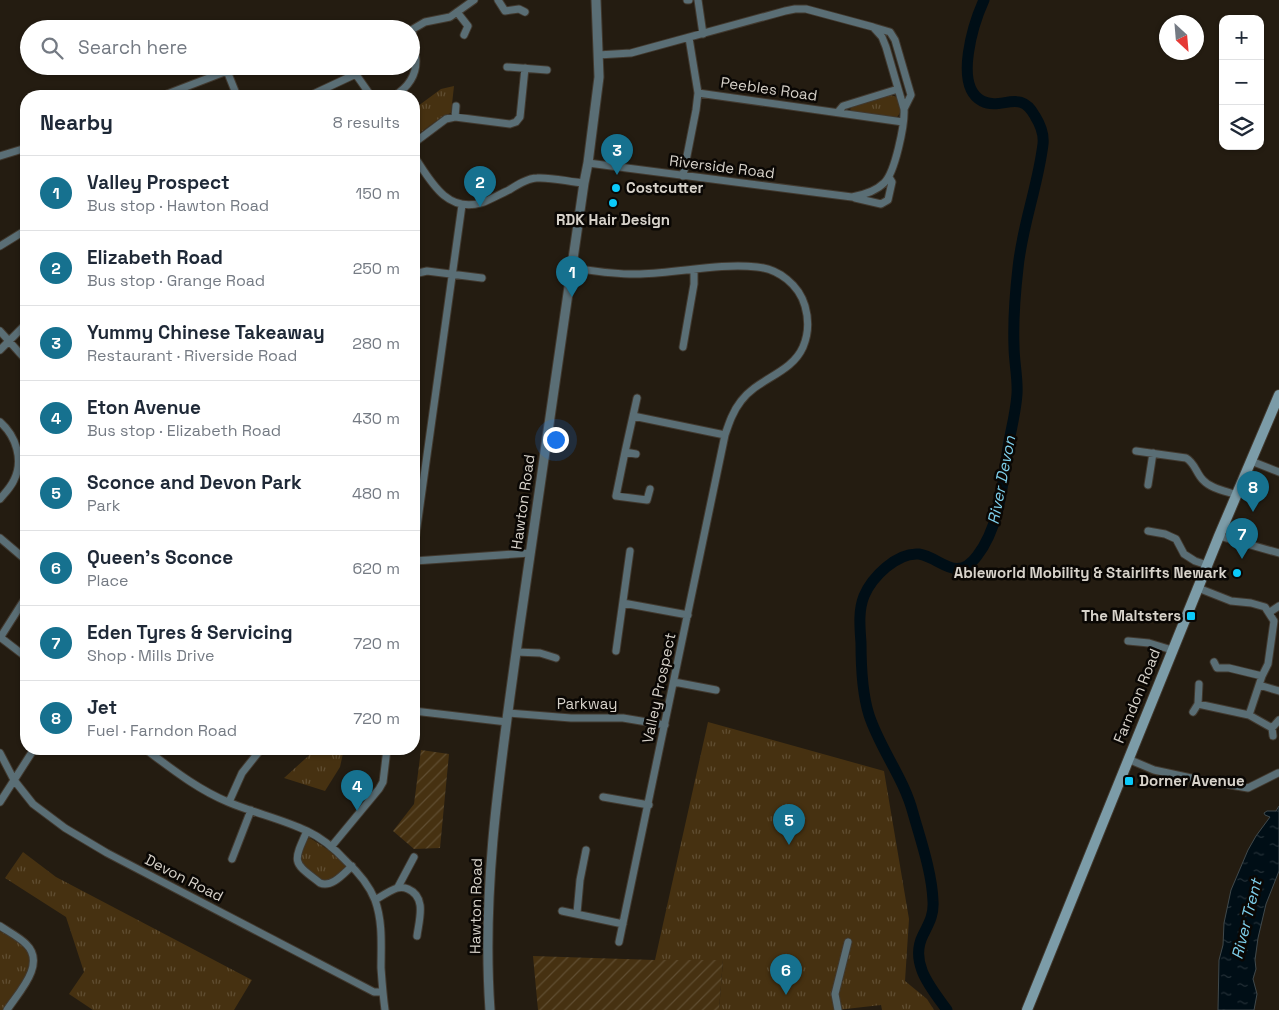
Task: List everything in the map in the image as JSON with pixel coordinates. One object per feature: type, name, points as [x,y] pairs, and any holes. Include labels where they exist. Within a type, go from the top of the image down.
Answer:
[{"type":"main road","name":"Farndon Road","points":[[1027,1010],[1172,650],[1279,396]]},
{"type":"street","points":[[420,24],[450,17],[474,0]]},
{"type":"street","points":[[498,0],[505,10],[521,8]]},
{"type":"street","name":"Hawton Road","points":[[490,1010],[490,869],[493,824],[599,77],[596,0]]},
{"type":"street","points":[[698,0],[703,34]]},
{"type":"street","name":"Riverside Road","points":[[598,55],[631,53],[800,8],[890,32],[895,40],[911,95],[904,108]]},
{"type":"street","points":[[457,12],[471,29],[464,35]]},
{"type":"street","name":"Riverside Road","points":[[852,197],[864,195],[883,184],[889,177],[896,156],[903,122],[904,108],[886,47],[882,37],[873,27]]},
{"type":"street","points":[[683,176],[698,93],[689,38]]},
{"type":"street","points":[[507,67],[547,70]]},
{"type":"street","points":[[420,138],[446,119],[455,117],[510,124],[516,122],[520,117],[524,68]]},
{"type":"street","points":[[178,90],[217,75]]},
{"type":"street","points":[[229,75],[235,90]]},
{"type":"street","points":[[322,90],[354,75]]},
{"type":"street","points":[[357,75],[367,90]]},
{"type":"street","points":[[403,90],[413,75]]},
{"type":"street","points":[[838,112],[843,106],[898,89]]},
{"type":"street","name":"Peebles Road","points":[[698,93],[903,122]]},
{"type":"street","points":[[455,117],[456,106]]},
{"type":"street","points":[[0,156],[20,150]]},
{"type":"street","name":"Riverside Road","points":[[588,163],[852,197],[881,204],[888,200],[892,182],[889,177]]},
{"type":"street","points":[[420,165],[435,187],[444,196],[452,202],[462,205],[482,203],[537,178],[584,183]]},
{"type":"street","points":[[420,503],[462,205]]},
{"type":"street","points":[[0,246],[20,234]]},
{"type":"street","name":"Valley Prospect","points":[[572,268],[630,275],[731,267],[759,267],[779,274],[794,285],[803,301],[807,314],[808,330],[798,357],[742,400],[732,414],[725,435],[619,942]]},
{"type":"street","points":[[683,347],[694,284],[694,270]]},
{"type":"street","points":[[420,273],[427,271],[451,273],[482,278]]},
{"type":"street","points":[[0,350],[20,330]]},
{"type":"street","points":[[0,331],[20,354]]},
{"type":"street","points":[[637,398],[616,496],[647,500],[650,490]]},
{"type":"street","points":[[633,416],[725,435]]},
{"type":"street","points":[[0,422],[14,439],[18,462],[14,481],[0,500]]},
{"type":"street","points":[[1136,451],[1186,458],[1203,480],[1211,486],[1237,495]]},
{"type":"street","points":[[625,452],[636,454]]},
{"type":"street","points":[[1148,485],[1153,453]]},
{"type":"street","points":[[1251,461],[1279,472]]},
{"type":"street","points":[[1148,531],[1165,534],[1176,539],[1184,554],[1195,561],[1207,565]]},
{"type":"street","points":[[1219,536],[1279,553]]},
{"type":"street","points":[[0,538],[20,555]]},
{"type":"street","points":[[616,651],[630,551]]},
{"type":"street","points":[[420,561],[530,553]]},
{"type":"street","points":[[1198,588],[1231,601],[1251,603],[1265,607],[1270,612],[1274,621],[1268,664],[1249,715]]},
{"type":"street","points":[[623,603],[688,615]]},
{"type":"street","points":[[20,606],[0,638],[20,653]]},
{"type":"street","points":[[1270,612],[1279,606]]},
{"type":"street","points":[[1128,641],[1149,643],[1172,650]]},
{"type":"street","points":[[516,652],[540,653],[556,658]]},
{"type":"street","points":[[1216,668],[1229,668],[1262,676]]},
{"type":"street","points":[[674,682],[716,690]]},
{"type":"street","points":[[1193,712],[1198,704],[1199,684]]},
{"type":"street","points":[[1259,685],[1279,691]]},
{"type":"street","points":[[1198,704],[1249,715],[1273,732],[1278,720]]},
{"type":"street","name":"Parkway","points":[[420,711],[508,717],[623,718],[665,725]]},
{"type":"street","name":"Devon Road","points":[[0,753],[14,780],[33,804],[65,828],[107,853],[374,992],[382,992]]},
{"type":"street","points":[[0,802],[30,755]]},
{"type":"street","points":[[153,755],[184,779],[229,802],[307,831],[331,847],[363,878],[375,900],[381,927],[382,992],[385,1010]]},
{"type":"street","points":[[229,802],[242,774],[256,755]]},
{"type":"street","points":[[331,847],[379,789],[383,782],[386,755]]},
{"type":"street","points":[[1128,759],[1154,770],[1248,788],[1278,773]]},
{"type":"street","points":[[603,797],[648,805]]},
{"type":"street","points":[[232,859],[251,810]]},
{"type":"street","points":[[307,831],[297,856],[297,863],[300,868],[320,884],[331,884],[352,866]]},
{"type":"street","points":[[577,913],[580,880],[586,850]]},
{"type":"street","points":[[398,888],[414,856]]},
{"type":"street","points":[[375,900],[398,888],[405,888],[414,892],[419,898],[420,907],[417,936]]},
{"type":"street","points":[[562,911],[623,924]]},
{"type":"street","points":[[0,926],[29,947],[34,960],[31,973],[8,1009]]},
{"type":"street","points":[[838,1010],[835,994],[848,942]]},
{"type":"green space","points":[[454,86],[451,113],[443,116],[420,133],[420,105],[441,89]]},
{"type":"green space","points":[[890,95],[897,97],[899,103],[900,110],[897,117],[850,111],[851,107]]},
{"type":"green space","points":[[708,722],[884,771],[909,919],[905,981],[927,999],[934,1010],[882,1010],[881,1005],[837,1010],[719,1010],[723,960],[655,960]]},
{"type":"green space","points":[[421,750],[449,754],[440,848],[414,849],[393,831],[414,804]]},
{"type":"green space","points":[[309,755],[343,755],[340,767],[325,791],[284,778]]},
{"type":"green space","points":[[310,838],[345,864],[346,867],[342,873],[324,882],[302,866],[299,858],[306,839]]},
{"type":"green space","points":[[23,852],[56,877],[252,980],[234,1010],[93,1010],[69,994],[84,972],[66,917],[5,878]]},
{"type":"green space","points":[[0,931],[26,948],[31,962],[24,980],[3,1010],[0,1010]]},
{"type":"green space","points":[[533,956],[723,960],[719,1010],[538,1010]]},
{"type":"water","name":"River Trent","points":[[1279,806],[1279,871],[1266,904],[1258,938],[1255,960],[1256,969],[1253,979],[1257,994],[1254,1010],[1218,1010],[1219,960],[1231,890],[1248,850],[1270,817],[1264,813],[1276,811]]},
{"type":"waterway","name":"River Devon","points":[[947,1010],[929,984],[920,965],[919,945],[933,911],[931,879],[909,800],[879,740],[869,715],[862,680],[860,620],[862,602],[868,589],[879,574],[894,561],[911,554],[919,554],[948,567],[962,568],[969,564],[985,544],[1000,501],[1017,394],[1014,326],[1018,268],[1023,237],[1041,160],[1043,141],[1037,119],[1023,103],[989,103],[982,101],[973,93],[967,68],[968,53],[975,23],[984,0]]},
{"type":"place","name":"Yummy Chinese Takeaway","points":[[617,175]]},
{"type":"place","name":"Costcutter","points":[[616,188]]},
{"type":"place","name":"RDK Hair Design","points":[[613,203]]},
{"type":"place","name":"Elizabeth Road","points":[[480,207]]},
{"type":"place","name":"Valley Prospect","points":[[572,297]]},
{"type":"place","name":"Jet","points":[[1253,512]]},
{"type":"place","name":"Eden Tyres & Servicing","points":[[1242,559]]},
{"type":"place","name":"Ableworld Mobility & Stairlifts Newark","points":[[1237,573]]},
{"type":"place","name":"The Maltsters","points":[[1191,616]]},
{"type":"place","name":"Dorner Avenue","points":[[1129,781]]},
{"type":"place","name":"Eton Avenue","points":[[357,811]]},
{"type":"place","name":"Sconce and Devon Park","points":[[789,845]]},
{"type":"place","name":"Queen's Sconce","points":[[786,995]]}]
